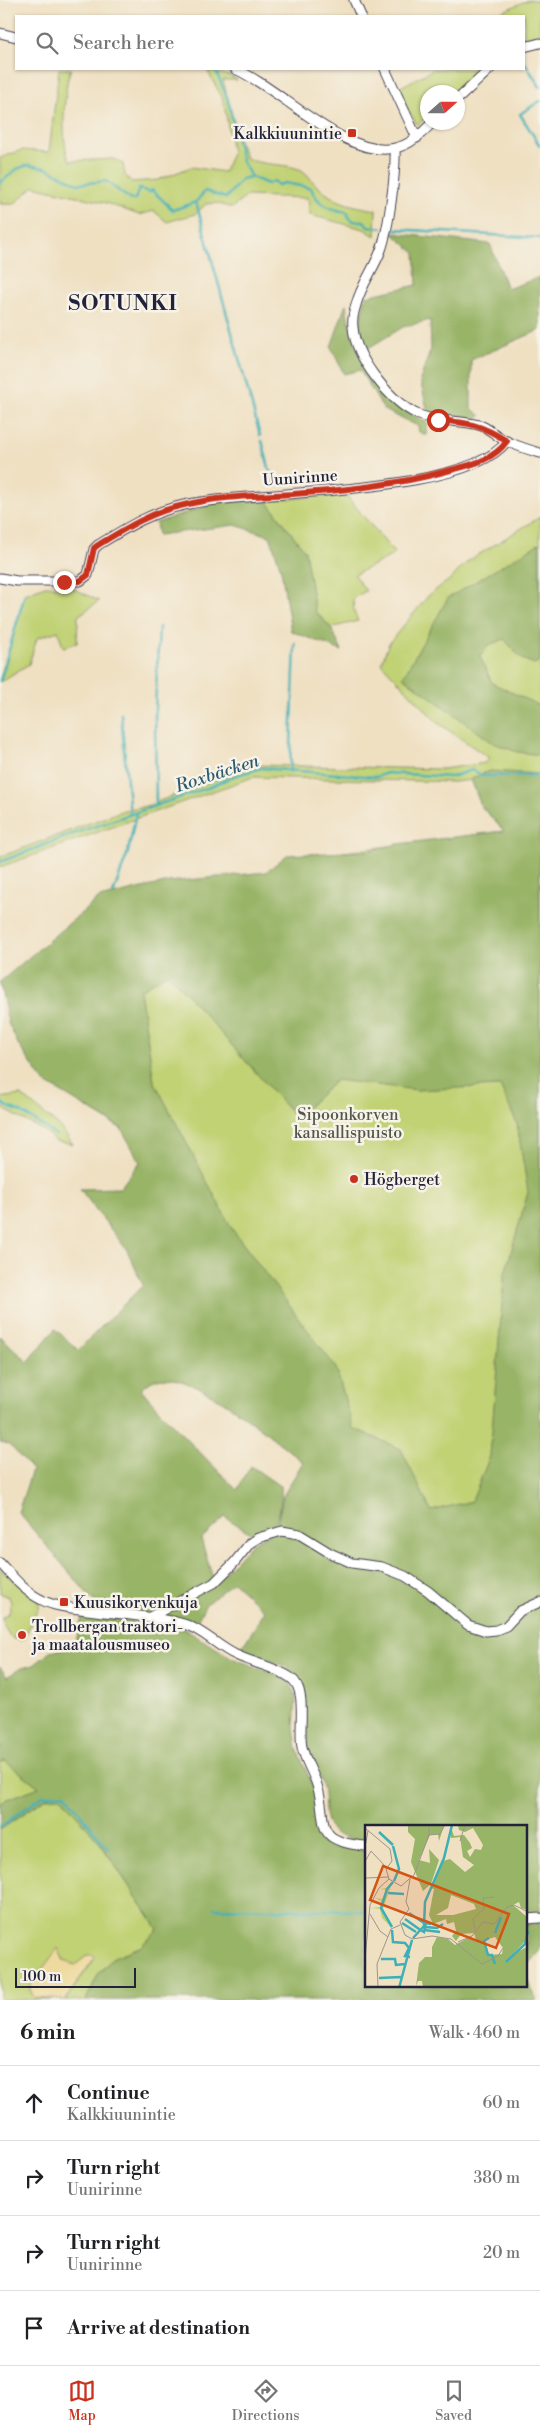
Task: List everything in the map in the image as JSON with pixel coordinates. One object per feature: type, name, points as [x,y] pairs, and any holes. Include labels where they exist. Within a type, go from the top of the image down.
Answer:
[{"type":"street","points":[[354,0],[361,15]]},
{"type":"street","points":[[0,33],[15,37]]},
{"type":"street","points":[[525,47],[540,43]]},
{"type":"street","points":[[237,70],[252,77],[326,127],[373,148],[395,148],[416,138],[424,130]]},
{"type":"street","points":[[385,70],[416,138]]},
{"type":"street","points":[[465,92],[489,70]]},
{"type":"street","points":[[395,148],[395,164],[382,247],[361,289],[356,306],[352,326],[355,339],[378,381],[403,407],[420,415],[438,420],[470,423],[484,427],[507,441],[540,453]]},
{"type":"street","name":"Uunirinne","points":[[0,578],[18,581],[80,581],[88,575],[94,548],[142,518],[168,509],[242,496],[327,491],[408,481],[487,460],[502,449],[507,441]]},
{"type":"street","points":[[148,1618],[214,1583],[234,1564],[250,1543],[258,1538],[282,1531],[299,1534],[330,1553],[352,1563],[382,1567],[405,1576],[428,1591],[468,1625],[486,1631],[506,1626],[520,1611],[540,1602]]},
{"type":"street","points":[[0,1563],[17,1582],[43,1601],[72,1608],[186,1625],[236,1655],[278,1670],[294,1680],[301,1697],[299,1727],[302,1748],[318,1786],[322,1821],[325,1829],[330,1836],[340,1841],[365,1846]]},
{"type":"green space","points":[[528,0],[540,0],[540,34],[525,38],[525,15],[494,15]]},
{"type":"green space","points":[[59,70],[71,70],[66,87],[64,115],[65,143],[70,161],[114,159],[123,164],[125,175],[131,182],[158,180],[191,167],[224,172],[232,153],[226,114],[222,97],[207,70],[230,76],[237,80],[223,80],[238,138],[246,158],[252,161],[302,170],[316,185],[337,200],[376,210],[375,236],[364,229],[310,215],[308,198],[247,196],[232,208],[216,203],[206,204],[195,214],[167,222],[154,211],[139,215],[106,203],[34,186],[14,204],[0,204],[0,158],[22,150],[49,152]]},
{"type":"green space","points":[[432,70],[477,70],[461,85],[420,85],[420,123],[417,125],[397,89]]},
{"type":"green space","points":[[392,233],[490,244],[507,289],[540,277],[540,330],[471,360],[471,408],[481,416],[473,420],[428,412],[420,380],[431,349],[430,320],[403,327],[365,350],[359,324],[366,296],[417,285],[415,253]]},
{"type":"green space","points":[[346,304],[355,342],[371,375],[382,390],[396,403],[428,423],[426,435],[419,432],[418,426],[384,410],[360,370],[344,374],[331,347]]},
{"type":"green space","points":[[345,494],[395,554],[354,575],[366,591],[353,598],[354,612],[358,621],[331,628],[315,611],[305,551],[267,501]]},
{"type":"green space","points":[[267,501],[305,551],[315,611],[331,628],[342,651],[291,631],[281,569],[270,536],[235,525],[158,535],[156,523],[218,502]]},
{"type":"green space","name":"Sipoonkorven kansallispuisto","points":[[540,517],[540,1622],[523,1637],[262,1429],[146,1274],[191,1237],[133,1136],[47,1083],[35,959],[183,974],[343,852],[504,831],[481,806],[472,780],[454,782],[253,777],[0,867],[0,857],[124,810],[146,806],[254,765],[443,769],[485,763],[489,758],[438,723],[381,663],[389,643],[429,595],[452,578],[468,561]]},
{"type":"green space","points":[[540,543],[540,661],[534,664],[522,659],[504,639],[489,645],[480,656],[492,683],[540,706],[540,755],[517,752],[493,743],[403,677],[448,598]]},
{"type":"green space","points":[[45,586],[70,587],[99,601],[78,616],[77,643],[63,647],[58,631],[37,638],[29,664],[0,682],[25,594]]},
{"type":"green space","points":[[489,771],[540,774],[540,1914],[528,1914],[528,1825],[365,1825],[365,1841],[345,1838],[333,1832],[327,1822],[322,1784],[306,1737],[306,1703],[302,1683],[286,1667],[239,1652],[265,1611],[233,1582],[206,1604],[195,1625],[187,1620],[157,1615],[215,1583],[251,1544],[269,1533],[277,1525],[283,1496],[303,1462],[254,1423],[212,1395],[192,1385],[173,1379],[157,1379],[141,1389],[166,1418],[237,1490],[251,1466],[281,1487],[280,1510],[275,1523],[270,1529],[257,1537],[225,1517],[201,1539],[214,1582],[152,1614],[102,1611],[18,1512],[32,1470],[10,1445],[0,1442],[0,1336],[28,1362],[55,1329],[78,1350],[143,1285],[127,1250],[80,1189],[120,1188],[140,1162],[121,1128],[44,1082],[19,1046],[8,1023],[0,982],[99,898],[169,882],[266,872],[287,855],[367,851],[398,844],[504,831],[481,806],[471,779]],"holes":[[[168,973],[296,1118],[336,1080],[417,1090],[500,1086],[517,1124],[528,1192],[504,1277],[490,1456],[472,1501],[431,1511],[401,1449],[353,1428],[336,1368],[232,1229],[154,1081],[140,990]]]},
{"type":"green space","points":[[21,1095],[59,1126],[73,1144],[55,1141],[46,1132],[5,1110],[0,1103],[0,1098]]},
{"type":"green space","points":[[0,1569],[39,1603],[39,1607],[23,1640],[16,1640],[21,1633],[17,1630],[14,1640],[7,1632],[3,1623],[2,1617],[9,1613],[11,1603],[9,1597],[0,1593]]},
{"type":"green space","points":[[84,1614],[184,1629],[234,1659],[276,1674],[290,1683],[296,1698],[294,1727],[297,1749],[313,1787],[317,1822],[321,1831],[327,1840],[337,1845],[365,1851],[365,1988],[528,1988],[528,1982],[537,2000],[86,2000],[99,1973],[114,1957],[140,1947],[158,1929],[98,1840],[61,1797],[46,1798],[0,1830],[0,1802],[39,1787],[5,1761],[0,1763],[0,1667],[7,1677],[21,1668],[34,1665],[50,1652],[70,1647],[77,1638]]},
{"type":"green space","points":[[0,1686],[66,1777],[0,1823]]},
{"type":"green space","points":[[61,1796],[98,1840],[158,1929],[140,1947],[114,1957],[99,1973],[86,2000],[65,2000],[94,1960],[88,1955],[75,1965],[64,1961],[58,1949],[29,1987],[34,1998],[50,2000],[0,2000],[0,1830],[46,1798]]},
{"type":"green space","points":[[540,1923],[540,1950],[528,1965],[528,1924]]},
{"type":"sand","points":[[58,1948],[64,1961],[75,1965],[88,1955],[94,1955],[95,1957],[65,2000],[34,1998],[29,1987]]},
{"type":"waterway","points":[[525,63],[540,87]]},
{"type":"waterway","points":[[215,70],[228,100],[242,161],[251,177]]},
{"type":"waterway","points":[[540,101],[520,114],[540,146]]},
{"type":"waterway","points":[[0,183],[17,169],[28,165],[46,168],[78,184],[106,181],[131,200],[135,199],[139,189],[150,192],[152,190],[173,210],[196,202],[205,191],[226,198],[242,179],[251,177],[268,184],[274,181],[278,185],[285,183],[311,188],[317,199],[326,206],[348,212],[348,216],[353,221],[364,221],[368,226],[382,228]]},
{"type":"waterway","points":[[196,202],[260,435]]},
{"type":"waterway","points":[[390,230],[540,238]]},
{"type":"waterway","points":[[262,441],[273,483]]},
{"type":"waterway","points":[[0,681],[25,594]]},
{"type":"waterway","points":[[156,806],[155,710],[159,627]]},
{"type":"waterway","points":[[290,772],[295,644]]},
{"type":"waterway","points":[[121,714],[130,815]]},
{"type":"waterway","name":"Roxbäcken","points":[[0,862],[73,834],[207,788],[234,776],[261,768],[376,777],[387,773],[451,777],[472,770],[484,776],[540,775]]},
{"type":"waterway","points":[[113,894],[128,852],[136,814]]},
{"type":"waterway","points":[[0,1101],[56,1135]]},
{"type":"waterway","points":[[0,1827],[43,1796],[65,1793],[108,1849]]},
{"type":"waterway","points":[[214,1908],[365,1911]]},
{"type":"place","name":"Kalkkiuunintie","points":[[352,133]]},
{"type":"place","name":"Högberget","points":[[354,1179]]},
{"type":"place","name":"Kuusikorvenkuja","points":[[64,1602]]},
{"type":"place","name":"Trollbergan traktori- ja maatalousmuseo","points":[[22,1635]]},
{"type":"district","name":"SOTUNKI","points":[[123,303]]},
{"type":"route","points":[[64,582],[85,579],[92,566],[94,548],[98,545],[142,518],[168,509],[242,496],[327,491],[408,481],[487,460],[502,449],[507,441],[484,427],[470,423],[438,420]]}]
